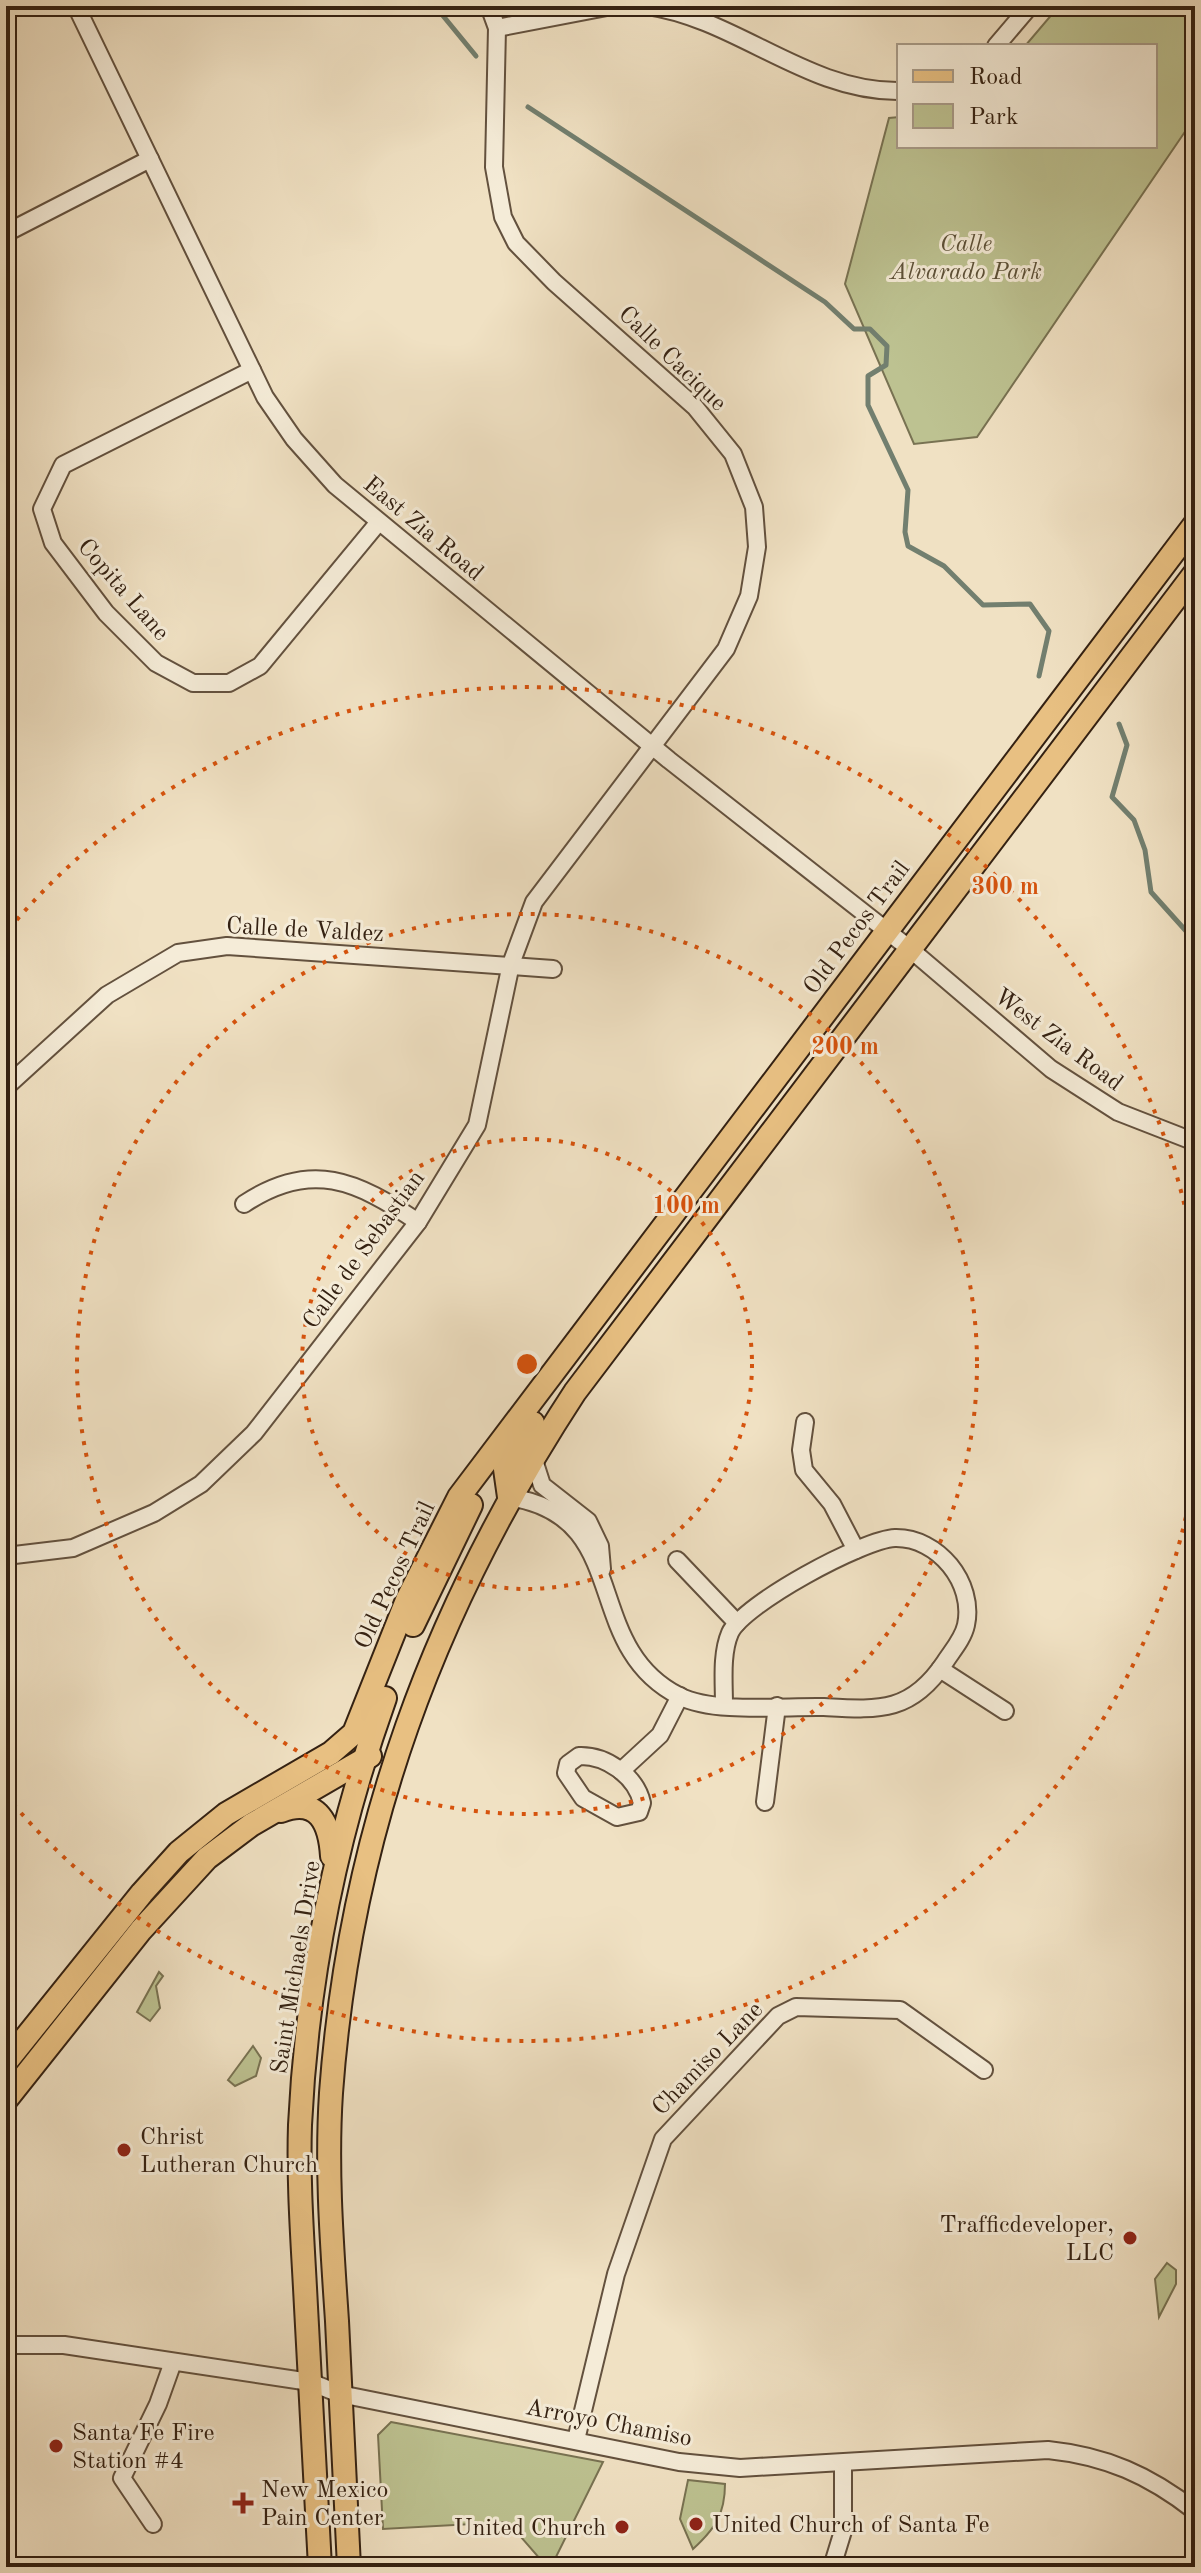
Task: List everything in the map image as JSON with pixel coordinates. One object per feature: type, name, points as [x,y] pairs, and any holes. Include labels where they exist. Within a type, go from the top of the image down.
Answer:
[{"type":"main road","name":"Old Pecos Trail","points":[[6,2062],[179,1852],[226,1814],[331,1753],[354,1733],[427,1557],[459,1497],[525,1414],[571,1346],[1195,524]]},
{"type":"main road","points":[[349,2567],[330,2203],[331,2095],[338,2025],[352,1929],[368,1856],[407,1724],[447,1621],[509,1497],[575,1392],[1195,573]]},
{"type":"main road","points":[[509,1497],[505,1469],[571,1346]]},
{"type":"main road","name":"Saint Michaels Drive","points":[[320,2567],[300,2127],[307,2037],[334,1874],[362,1762],[420,1608],[469,1509],[525,1414]]},
{"type":"main road","points":[[6,2100],[170,1897],[207,1858],[251,1825],[362,1762],[407,1724]]},
{"type":"main road","points":[[251,1825],[293,1807],[312,1811],[330,1831],[334,1874]]},
{"type":"street","name":"East Zia Road","points":[[76,6],[252,370],[280,420],[314,463],[378,523],[652,746],[910,949]]},
{"type":"street","name":"Calle Cacique","points":[[489,6],[497,28],[494,167],[503,217],[516,243],[695,407],[733,454],[754,507],[757,547],[749,596],[726,649],[652,746]]},
{"type":"street","points":[[497,28],[612,6]]},
{"type":"street","points":[[648,6],[707,23],[839,85],[873,92],[897,91]]},
{"type":"street","points":[[998,44],[1030,6]]},
{"type":"street","points":[[6,233],[150,159]]},
{"type":"street","name":"Copita Lane","points":[[252,370],[63,465],[42,509],[53,543],[106,613],[156,663],[193,683],[229,683],[260,666],[378,523]]},
{"type":"street","name":"Calle de Sebastian","points":[[6,1556],[73,1548],[154,1513],[201,1484],[254,1433],[418,1222],[477,1125],[511,964],[534,902],[652,746]]},
{"type":"street","name":"Calle de Valdez","points":[[6,1087],[107,995],[178,953],[227,946],[553,969]]},
{"type":"street","name":"West Zia Road","points":[[910,949],[998,1026],[1078,1088],[1118,1112],[1195,1142]]},
{"type":"street","points":[[244,1204],[271,1186],[328,1178],[376,1194],[418,1222]]},
{"type":"street","points":[[805,1422],[801,1450],[804,1470],[832,1504],[856,1550]]},
{"type":"street","points":[[533,1457],[542,1485],[581,1513],[595,1532],[602,1578]]},
{"type":"street","points":[[509,1497],[544,1505],[572,1522],[586,1539],[615,1622],[630,1652],[680,1696],[724,1705],[870,1709],[897,1705],[919,1692],[940,1669],[965,1628],[965,1596],[955,1571],[940,1555],[909,1539],[880,1541],[856,1550],[765,1599],[737,1623],[726,1648],[724,1705]]},
{"type":"street","points":[[677,1560],[737,1623]]},
{"type":"street","points":[[940,1669],[1005,1711]]},
{"type":"street","points":[[621,1771],[660,1735],[680,1696]]},
{"type":"street","points":[[765,1802],[777,1706]]},
{"type":"street","points":[[589,1756],[621,1771],[641,1796],[642,1807],[631,1817],[617,1817],[594,1806],[575,1789],[566,1773],[571,1760],[589,1756]]},
{"type":"street","name":"Chamiso Lane","points":[[576,2440],[616,2274],[663,2139],[778,2016],[796,2007],[900,2010],[984,2070]]},
{"type":"street","name":"Arroyo Chamiso","points":[[6,2345],[46,2343],[310,2382],[340,2394],[679,2462],[740,2468],[1048,2450],[1067,2452],[1125,2466],[1168,2489],[1195,2511]]},
{"type":"street","points":[[153,2524],[122,2478],[158,2404],[173,2362]]},
{"type":"street","points":[[832,2567],[843,2531],[843,2463]]},
{"type":"green space","name":"Calle Alvarado Park","points":[[1059,6],[1181,6],[1195,17],[1195,117],[977,437],[914,444],[845,284],[889,118],[897,117],[897,148],[1157,148],[1157,44],[1027,44]]},
{"type":"green space","points":[[159,1972],[163,1976],[156,1986],[160,2008],[150,2021],[137,2012]]},
{"type":"green space","points":[[253,2046],[261,2058],[256,2076],[235,2086],[228,2080]]},
{"type":"green space","points":[[1167,2263],[1176,2270],[1176,2284],[1159,2317],[1155,2279]]},
{"type":"green space","points":[[391,2422],[603,2462],[551,2567],[547,2567],[508,2522],[383,2529],[378,2435]]},
{"type":"green space","points":[[688,2480],[725,2484],[717,2520],[693,2549],[680,2519]]},
{"type":"waterway","points":[[435,6],[476,56]]},
{"type":"waterway","points":[[528,107],[825,302],[854,329],[870,329],[887,346],[886,365],[868,376],[868,405],[908,490],[905,532],[908,546],[944,566],[983,605],[1030,604],[1049,631],[1039,676]]},
{"type":"waterway","points":[[1119,724],[1127,745],[1112,797],[1134,820],[1145,850],[1151,892],[1195,941]]},
{"type":"place","name":"Christ Lutheran Church","points":[[124,2150]]},
{"type":"place","name":"Trafficdeveloper, LLC","points":[[1130,2238]]},
{"type":"place","name":"Santa Fe Fire Station #4","points":[[56,2446]]},
{"type":"place","name":"New Mexico Pain Center","points":[[243,2503]]},
{"type":"place","name":"United Church of Santa Fe","points":[[696,2524]]},
{"type":"place","name":"United Church","points":[[622,2527]]}]
